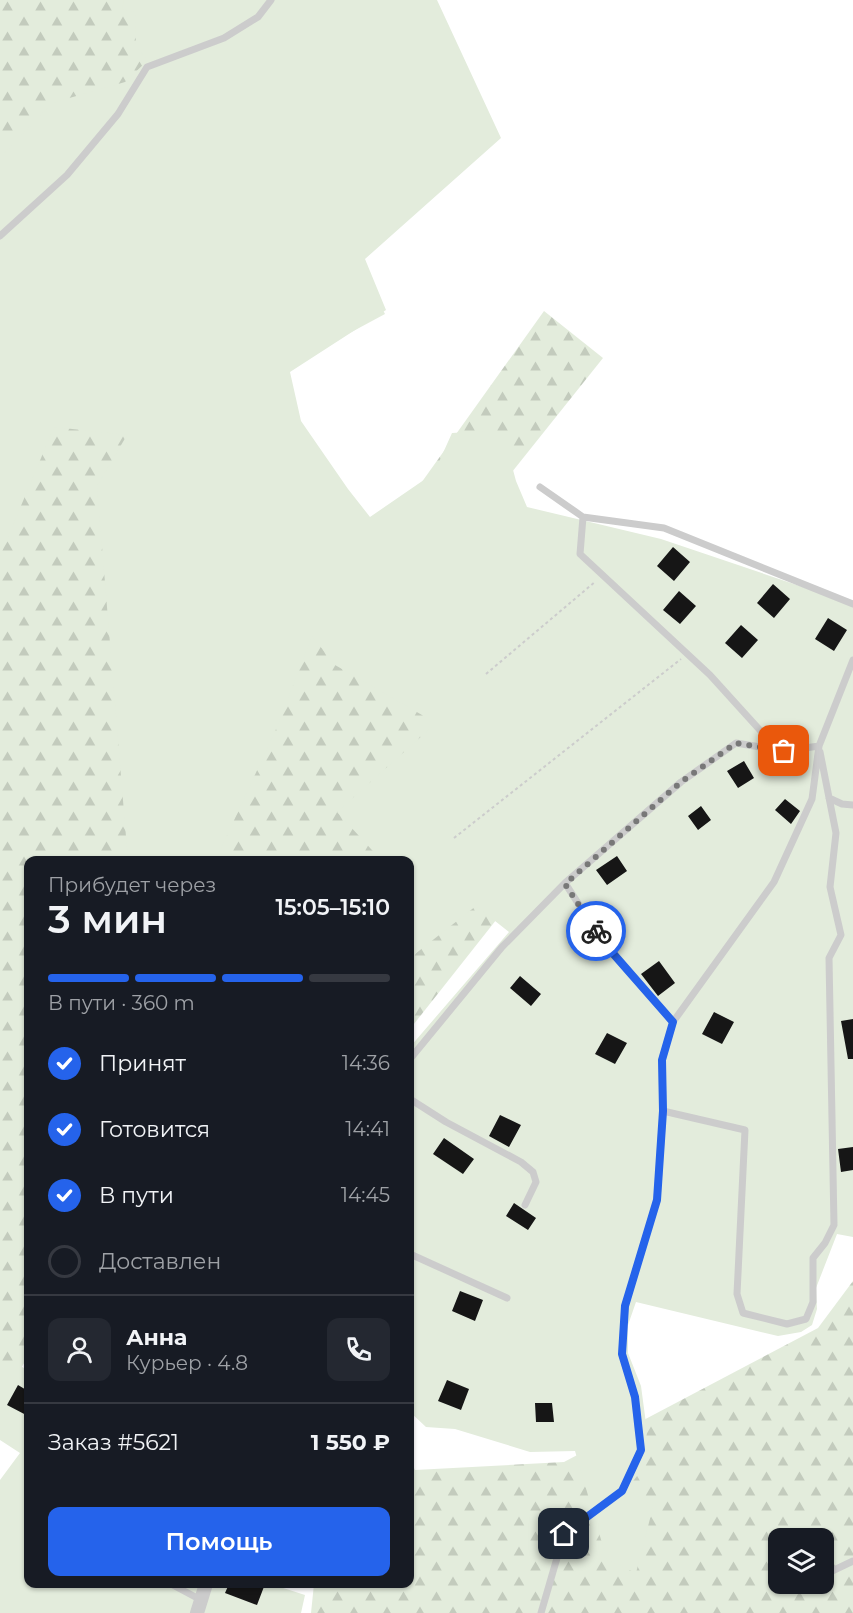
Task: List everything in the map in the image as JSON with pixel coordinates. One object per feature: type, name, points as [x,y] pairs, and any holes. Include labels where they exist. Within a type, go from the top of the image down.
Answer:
[{"type":"street","points":[[199,1607],[205,1588]]},
{"type":"lane","points":[[0,236],[67,175],[118,114],[147,67],[224,38],[258,17],[271,0]]},
{"type":"lane","points":[[540,487],[583,517],[664,528],[853,604]]},
{"type":"lane","points":[[583,517],[580,554],[711,675],[777,749]]},
{"type":"lane","points":[[541,1613],[564,1534],[622,1491],[641,1450],[635,1397],[622,1354],[625,1306],[657,1200],[663,1111],[662,1060],[673,1022],[774,882],[812,799],[819,746],[853,660]]},
{"type":"lane","points":[[414,1054],[502,947],[565,884],[681,782],[736,743],[784,751],[819,746]]},
{"type":"lane","points":[[663,1111],[745,1130],[736,1294],[743,1313],[787,1324],[806,1319],[813,1302],[813,1258],[825,1243],[834,1225],[829,958],[841,935],[830,887],[836,834],[819,746]]},
{"type":"lane","points":[[829,798],[842,804],[853,805]]},
{"type":"lane","points":[[565,884],[603,942],[673,1022]]},
{"type":"lane","points":[[414,1102],[446,1122],[521,1162],[533,1172],[536,1182],[525,1205]]},
{"type":"lane","points":[[414,1256],[507,1298]]},
{"type":"lane","points":[[834,1570],[853,1561]]},
{"type":"lane","points":[[176,1588],[199,1607]]},
{"type":"path","points":[[486,674],[602,575]]},
{"type":"path","points":[[454,838],[688,654]]},
{"type":"green space","points":[[0,0],[424,0],[347,240],[385,314],[266,378],[379,542],[544,311],[603,358],[508,477],[504,910],[414,1024],[414,856],[24,856],[24,1363],[0,1401]]},
{"type":"green space","points":[[124,0],[437,0],[501,138],[365,259],[386,310],[290,372],[301,421],[370,517],[434,473],[452,433],[485,431],[509,455],[516,481],[527,507],[661,539],[853,604],[853,1237],[837,1234],[816,1288],[817,1309],[812,1325],[801,1332],[778,1336],[636,1302],[628,1325],[628,1353],[641,1386],[647,1431],[643,1468],[628,1488],[653,1507],[636,1573],[607,1560],[575,1451],[530,1452],[455,1429],[426,1427],[414,1416],[414,1042],[509,932],[476,906],[414,955],[414,856],[377,856],[337,812],[433,726],[422,715],[335,665],[312,636],[277,727],[219,856],[128,856],[97,486],[127,435],[54,427],[0,556],[0,158],[52,103],[125,82],[148,60],[136,47],[135,12],[122,9]]},
{"type":"green space","points":[[853,1281],[853,1613],[311,1613],[314,1588],[414,1588],[414,1468],[415,1470],[564,1462],[818,1328]]},
{"type":"green space","points":[[12,1362],[24,1368],[24,1588],[283,1588],[305,1595],[301,1613],[0,1613],[0,1480],[20,1453],[0,1440],[0,1386]]},
{"type":"building","points":[[673,547],[690,562],[674,581],[657,566]]},
{"type":"building","points":[[773,584],[790,599],[774,618],[757,603]]},
{"type":"building","points":[[679,591],[696,606],[680,624],[663,610]]},
{"type":"building","points":[[828,618],[847,630],[834,651],[815,639]]},
{"type":"building","points":[[741,625],[758,640],[742,658],[725,643]]},
{"type":"building","points":[[744,761],[754,778],[738,788],[727,771]]},
{"type":"building","points":[[785,799],[800,811],[791,824],[775,810]]},
{"type":"building","points":[[701,806],[711,820],[698,830],[688,816]]},
{"type":"building","points":[[617,856],[627,871],[607,885],[596,870]]},
{"type":"building","points":[[659,961],[675,983],[658,996],[641,974]]},
{"type":"building","points":[[520,976],[541,994],[531,1006],[510,988]]},
{"type":"building","points":[[714,1012],[734,1022],[722,1044],[702,1034]]},
{"type":"building","points":[[853,1019],[853,1059],[848,1059],[841,1021]]},
{"type":"building","points":[[607,1033],[627,1043],[615,1064],[595,1054]]},
{"type":"building","points":[[500,1115],[521,1125],[509,1147],[489,1136]]},
{"type":"building","points":[[444,1138],[474,1159],[463,1174],[433,1154]]},
{"type":"building","points":[[853,1147],[853,1170],[841,1172],[838,1149]]},
{"type":"building","points":[[514,1203],[536,1218],[528,1230],[506,1216]]},
{"type":"building","points":[[460,1291],[483,1300],[475,1321],[452,1311]]},
{"type":"building","points":[[447,1380],[469,1389],[461,1410],[438,1401]]},
{"type":"building","points":[[18,1385],[24,1389],[24,1414],[7,1405]]},
{"type":"building","points":[[535,1403],[552,1403],[554,1422],[536,1422]]},
{"type":"building","points":[[227,1588],[263,1588],[257,1605],[225,1593]]},
{"type":"way so far","points":[[596,931],[565,884],[681,782],[736,743],[784,751]]},
{"type":"route","points":[[564,1534],[622,1491],[641,1450],[635,1397],[622,1354],[625,1306],[657,1200],[663,1111],[662,1060],[673,1022],[596,931]]}]
